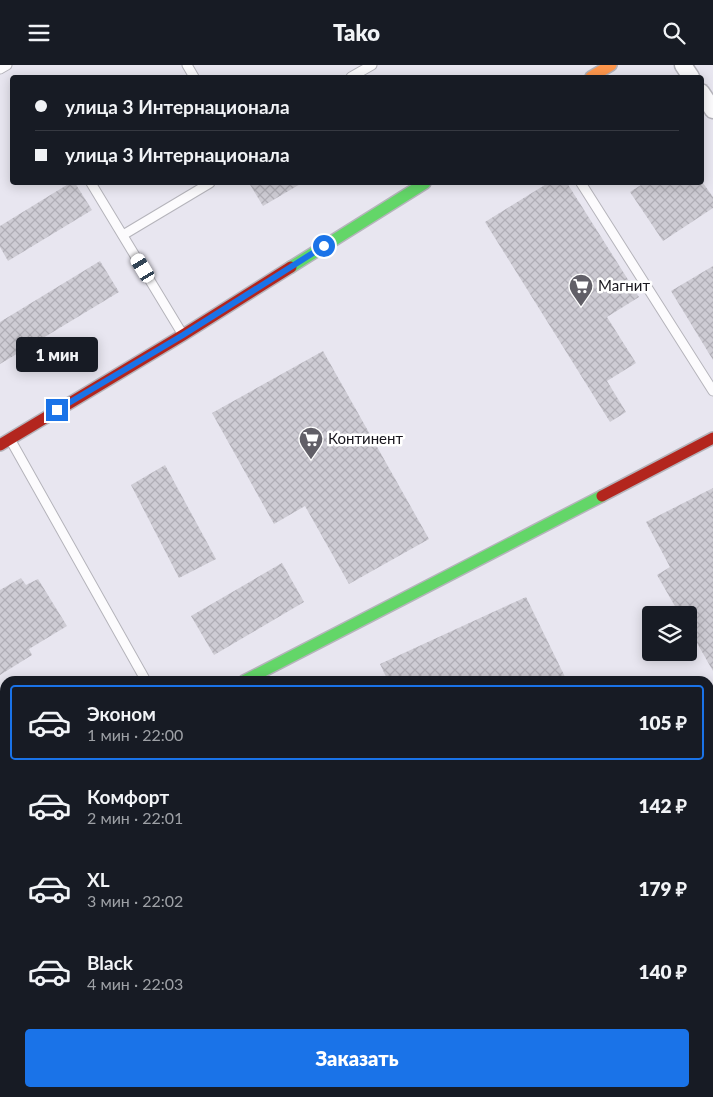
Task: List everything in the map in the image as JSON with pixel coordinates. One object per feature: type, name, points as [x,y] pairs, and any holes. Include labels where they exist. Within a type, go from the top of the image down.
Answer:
[{"type":"street","points":[[594,75],[611,65]]},
{"type":"street","points":[[704,96],[713,109]]},
{"type":"street","points":[[5,442],[183,335],[422,185]]},
{"type":"street","points":[[253,676],[713,437]]},
{"type":"lane","points":[[0,69],[6,65]]},
{"type":"lane","points":[[354,75],[372,65]]},
{"type":"lane","points":[[92,185],[183,335]]},
{"type":"lane","points":[[123,235],[207,185]]},
{"type":"lane","points":[[582,185],[713,391]]},
{"type":"lane","points":[[5,442],[143,676]]},
{"type":"building","points":[[704,184],[713,197],[713,208],[663,241],[630,192],[641,185]]},
{"type":"building","points":[[67,185],[76,185],[92,210],[8,261],[0,247],[0,226]]},
{"type":"building","points":[[250,185],[299,185],[263,206]]},
{"type":"building","name":"Магнит","points":[[545,185],[568,185],[639,297],[607,317],[636,363],[607,381],[626,412],[610,422],[485,222]]},
{"type":"building","points":[[100,261],[119,292],[0,364],[0,322]]},
{"type":"building","points":[[713,266],[713,360],[671,291]]},
{"type":"building","name":"Континент","points":[[323,351],[429,539],[349,584],[305,506],[274,524],[212,413]]},
{"type":"building","points":[[165,465],[216,559],[179,578],[131,485]]},
{"type":"building","points":[[713,488],[713,671],[697,643],[697,606],[675,606],[657,575],[670,567],[646,522]]},
{"type":"building","points":[[282,563],[304,602],[214,655],[191,616]]},
{"type":"building","points":[[21,578],[26,585],[38,579],[67,626],[29,649],[32,655],[0,675],[0,590]]},
{"type":"building","points":[[526,597],[565,676],[386,676],[380,664]]},
{"type":"traffic: fast","points":[[291,267],[422,185]]},
{"type":"traffic: fast","points":[[254,676],[602,496]]},
{"type":"traffic: slow","points":[[594,75],[611,65]]},
{"type":"traffic: jam","points":[[0,445],[183,335],[291,267]]},
{"type":"traffic: jam","points":[[602,496],[713,438]]},
{"type":"place","name":"Магнит","points":[[581,307]]},
{"type":"place","name":"Континент","points":[[311,460]]},
{"type":"route","points":[[57,410],[183,335],[324,246]]}]
